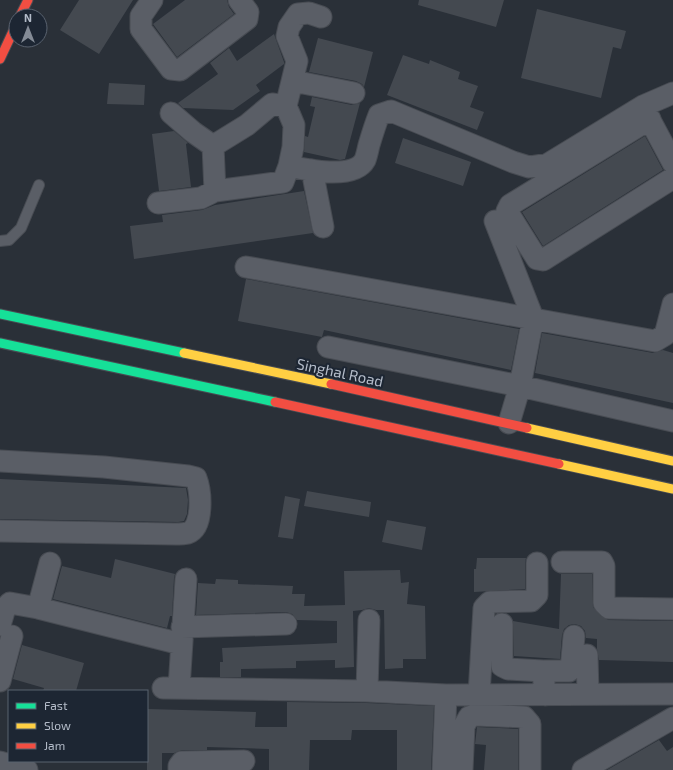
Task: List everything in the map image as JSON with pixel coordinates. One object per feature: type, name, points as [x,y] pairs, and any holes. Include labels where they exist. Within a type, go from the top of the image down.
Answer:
[{"type":"street","points":[[152,0],[141,16],[141,29],[171,69],[180,70],[247,19],[248,12],[240,0]]},
{"type":"street","points":[[158,203],[200,198],[215,191],[283,182],[289,166],[293,147],[294,125],[286,106],[297,61],[287,36],[289,27],[298,14],[309,13],[321,17]]},
{"type":"street","points":[[0,59],[8,42]]},
{"type":"street","points":[[293,81],[354,93]]},
{"type":"street","points":[[673,93],[656,109],[510,205],[507,211],[536,259],[543,260],[673,178]]},
{"type":"street","points":[[213,146],[247,125],[272,104],[286,106]]},
{"type":"street","points":[[289,166],[312,170],[346,172],[354,168],[364,160],[373,129],[379,115],[391,111],[513,162],[530,167],[548,164],[656,109]]},
{"type":"street","points":[[656,109],[668,136],[673,163]]},
{"type":"street","points":[[171,112],[192,132],[213,146]]},
{"type":"street","points":[[213,146],[215,191]]},
{"type":"street","points":[[312,170],[323,227]]},
{"type":"street","points":[[495,221],[532,318],[520,386],[509,423]]},
{"type":"street","points":[[246,267],[654,341],[665,335],[673,304]]},
{"type":"street","name":"Singhal Road","points":[[0,314],[509,423],[673,461]]},
{"type":"street","points":[[0,343],[673,489]]},
{"type":"street","points":[[328,347],[520,386],[673,421]]},
{"type":"street","points":[[0,461],[96,467],[196,478],[199,486],[199,517],[196,527],[188,533],[175,534],[0,531]]},
{"type":"street","points":[[38,608],[50,562]]},
{"type":"street","points":[[562,562],[602,562],[604,566],[604,603],[609,608],[673,609]]},
{"type":"street","points":[[479,695],[484,608],[490,602],[531,601],[537,595],[536,563]]},
{"type":"street","points":[[186,579],[182,635],[171,688],[367,691],[446,695],[673,694]]},
{"type":"street","points":[[4,598],[10,602],[38,608],[113,618],[182,635],[286,624]]},
{"type":"street","points":[[0,681],[6,631],[4,598]]},
{"type":"street","points":[[367,691],[369,620]]},
{"type":"street","points":[[502,624],[502,666],[508,669],[569,671],[572,669],[574,636]]},
{"type":"street","points":[[587,655],[588,694]]},
{"type":"street","points":[[543,671],[545,694]]},
{"type":"street","points":[[443,770],[446,695]]},
{"type":"street","points":[[462,770],[464,726],[469,718],[475,715],[524,718],[530,724],[530,770]]},
{"type":"street","points":[[583,770],[673,718]]},
{"type":"street","points":[[179,770],[179,766],[182,762],[244,761]]},
{"type":"street","points":[[0,762],[27,770]]},
{"type":"lane","points":[[0,240],[9,240],[21,228],[39,184]]},
{"type":"building","points":[[79,0],[133,0],[99,54],[60,30]]},
{"type":"building","points":[[185,0],[227,0],[229,7],[234,14],[177,57],[153,24]]},
{"type":"building","points":[[419,0],[504,0],[496,27],[418,5]]},
{"type":"building","points":[[537,9],[626,31],[621,49],[613,47],[601,98],[521,78]]},
{"type":"building","points":[[274,34],[284,64],[256,85],[260,91],[233,110],[183,108],[178,103],[218,74],[210,63],[229,48],[237,61]]},
{"type":"building","points":[[318,38],[373,52],[364,87],[356,81],[309,72]]},
{"type":"building","points":[[403,55],[429,64],[430,60],[460,72],[458,79],[478,86],[470,107],[484,112],[477,130],[387,95]]},
{"type":"building","points":[[109,83],[145,85],[144,105],[107,104]]},
{"type":"building","points":[[312,97],[352,105],[360,103],[345,159],[340,160],[304,152],[305,136],[308,137],[315,107],[310,106]]},
{"type":"building","points":[[174,131],[188,143],[186,144],[191,187],[159,191],[152,134]]},
{"type":"building","points":[[645,136],[663,170],[543,246],[522,212]]},
{"type":"building","points":[[403,138],[471,162],[463,186],[395,163]]},
{"type":"building","points":[[304,191],[313,233],[134,259],[130,226],[163,222],[162,215],[202,210],[215,205]]},
{"type":"building","points":[[246,279],[519,329],[511,370],[324,330],[322,337],[238,321]]},
{"type":"building","points":[[542,333],[653,353],[663,350],[673,353],[673,403],[535,373]]},
{"type":"building","points":[[0,479],[186,488],[188,500],[187,514],[184,521],[178,522],[0,519]]},
{"type":"building","points":[[307,491],[371,502],[369,517],[304,506]]},
{"type":"building","points":[[285,496],[300,499],[293,539],[278,537]]},
{"type":"building","points":[[387,520],[426,527],[422,550],[382,542]]},
{"type":"building","points":[[477,558],[526,558],[525,589],[474,592],[474,569],[476,569]]},
{"type":"building","points":[[115,559],[175,574],[172,616],[170,616],[167,628],[53,599],[62,566],[111,578]]},
{"type":"building","points":[[400,570],[401,583],[409,582],[407,604],[425,606],[426,659],[403,659],[403,668],[385,669],[384,610],[369,608],[353,611],[354,667],[335,668],[335,660],[296,661],[296,668],[241,669],[241,677],[220,677],[220,662],[223,662],[222,648],[337,643],[337,621],[297,620],[292,614],[286,612],[196,615],[198,583],[215,584],[216,579],[238,580],[238,584],[293,586],[292,594],[305,594],[304,606],[345,605],[344,571]]},
{"type":"building","points":[[561,574],[592,574],[593,607],[601,616],[608,620],[673,621],[673,662],[599,660],[597,639],[586,638],[585,631],[581,626],[575,624],[569,625],[564,629],[560,659],[514,656],[513,621],[559,629]]},
{"type":"building","points":[[22,645],[84,663],[76,690],[43,690],[44,688],[13,679]]},
{"type":"building","points":[[287,702],[434,706],[431,770],[397,770],[397,730],[352,730],[351,740],[310,740],[309,770],[269,770],[269,749],[207,747],[207,750],[182,750],[174,753],[162,753],[162,770],[147,770],[148,709],[256,712],[255,727],[287,727]]},
{"type":"building","points":[[477,727],[518,729],[518,770],[484,770],[486,745],[475,744]]},
{"type":"building","points":[[659,740],[667,751],[673,747],[673,770],[607,770]]},
{"type":"traffic: fast","points":[[0,314],[184,353]]},
{"type":"traffic: fast","points":[[0,343],[275,402]]},
{"type":"traffic: slow","points":[[184,353],[331,384]]},
{"type":"traffic: slow","points":[[527,428],[673,461]]},
{"type":"traffic: slow","points":[[559,464],[673,489]]},
{"type":"traffic: jam","points":[[24,8],[28,0]]},
{"type":"traffic: jam","points":[[0,59],[8,42]]},
{"type":"traffic: jam","points":[[331,384],[527,428]]},
{"type":"traffic: jam","points":[[275,402],[559,464]]}]
